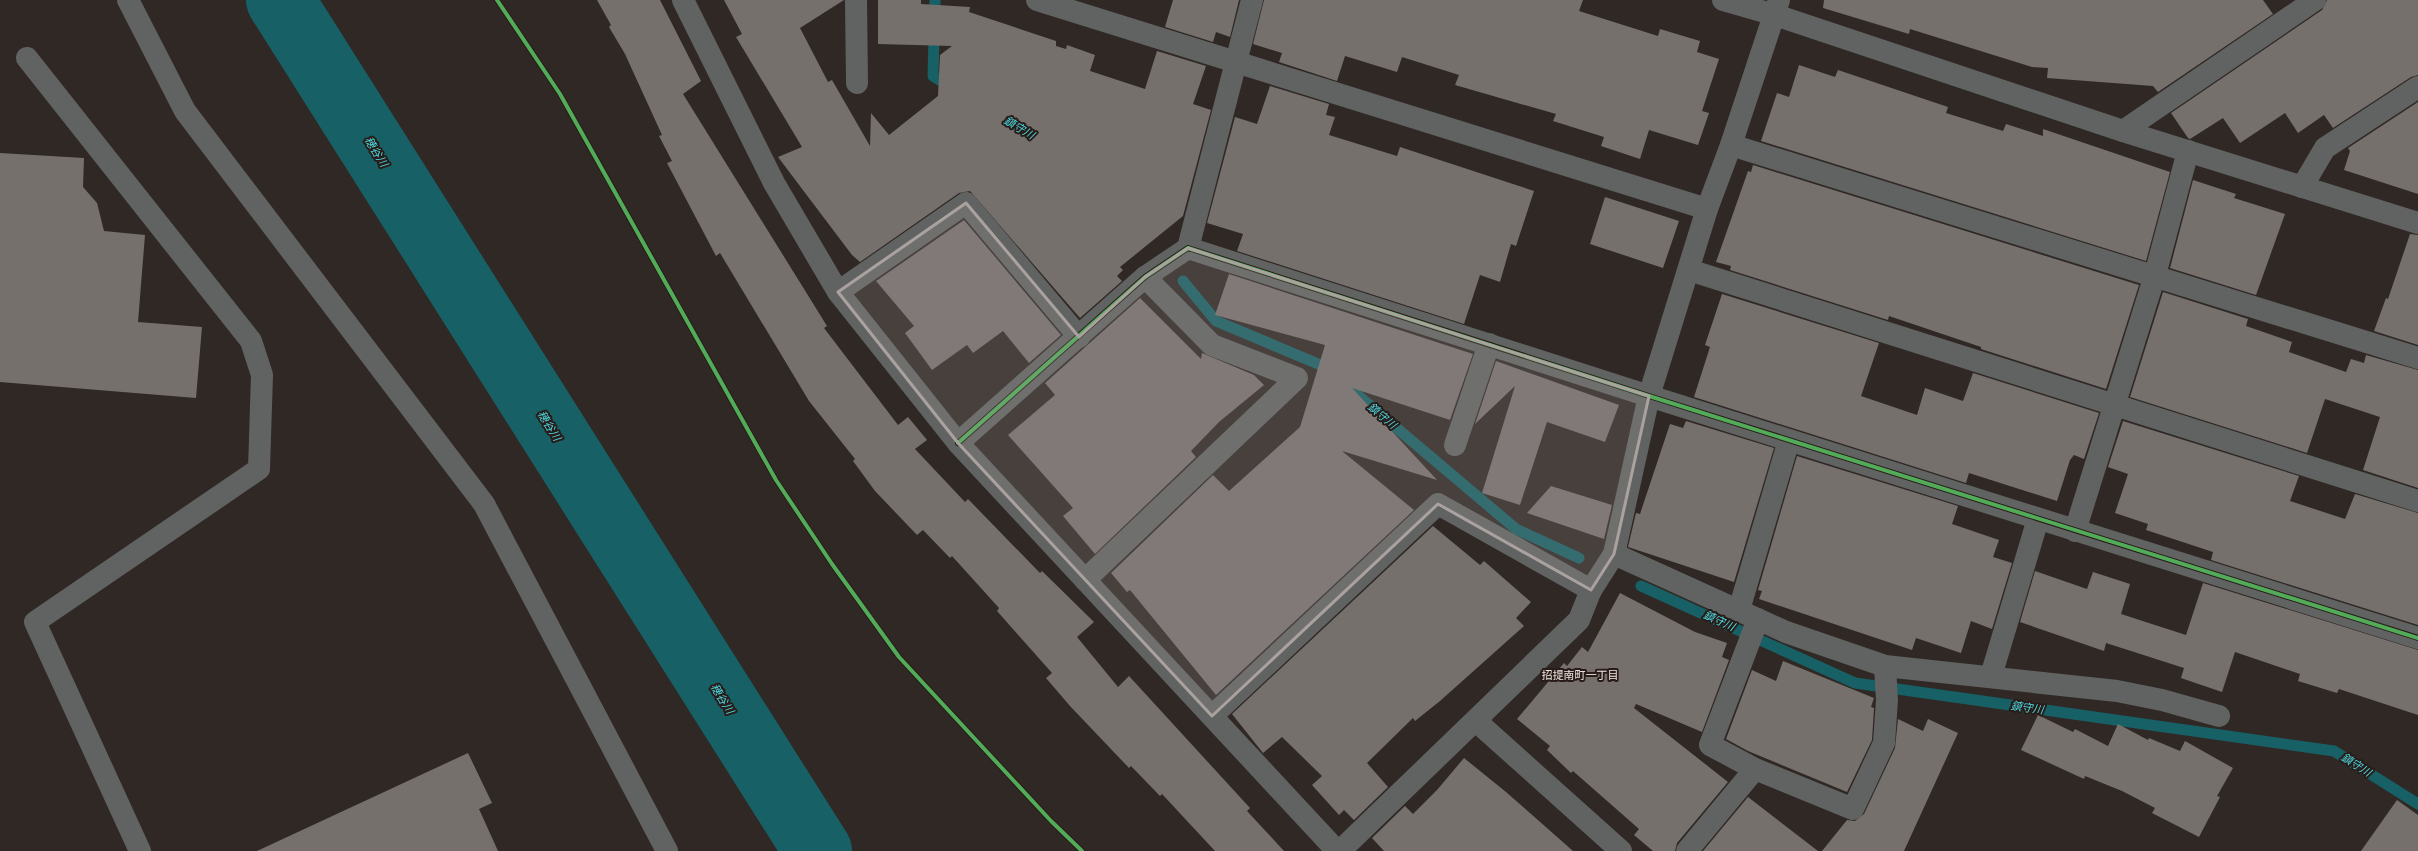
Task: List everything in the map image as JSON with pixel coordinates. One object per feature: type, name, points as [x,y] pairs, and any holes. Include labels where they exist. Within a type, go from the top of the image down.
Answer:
[{"type":"street","points":[[128,0],[185,111],[484,504],[666,851]]},
{"type":"street","points":[[683,0],[774,183],[838,292],[958,443],[1337,851]]},
{"type":"street","points":[[856,0],[857,83]]},
{"type":"street","points":[[1037,0],[1707,208]]},
{"type":"street","points":[[958,443],[1145,277],[1188,248],[1252,0]]},
{"type":"street","points":[[1723,0],[1777,7],[2123,130],[2302,188],[2418,223]]},
{"type":"street","points":[[2123,130],[2315,0]]},
{"type":"street","points":[[1340,851],[1579,620],[1591,590],[1614,554],[1649,396],[1707,208],[1731,145],[1777,7]]},
{"type":"street","points":[[27,58],[251,341],[262,375],[259,469],[35,622],[140,851]]},
{"type":"street","points":[[2302,188],[2325,148],[2418,87]]},
{"type":"street","points":[[1731,145],[2418,358]]},
{"type":"street","points":[[2075,531],[2154,275],[2188,151]]},
{"type":"street","points":[[838,292],[966,203],[1079,337]]},
{"type":"street","points":[[1188,248],[1649,396],[2418,638]]},
{"type":"street","points":[[1689,270],[2114,406],[2418,500]]},
{"type":"street","points":[[1084,580],[1297,378],[1212,345],[1145,277]]},
{"type":"street","points":[[1455,444],[1489,344]]},
{"type":"street","points":[[1789,440],[1750,626],[1710,745],[1755,769],[1853,809],[1884,743],[1887,700],[1885,672]]},
{"type":"street","points":[[1212,716],[1438,504],[1591,590]]},
{"type":"street","points":[[1991,676],[2038,519]]},
{"type":"street","points":[[1614,554],[1750,626],[1786,632],[1885,672],[1991,676],[2117,691],[2162,700],[2219,716]]},
{"type":"street","points":[[1476,721],[1621,851]]},
{"type":"street","points":[[1688,851],[1755,769]]},
{"type":"path","points":[[497,0],[560,94],[776,480],[832,564],[899,657],[1051,822],[1082,851]]},
{"type":"highlighted area","points":[[966,203],[1079,337],[1145,277],[1188,248],[1649,396],[1614,554],[1591,590],[1438,504],[1212,716],[958,443],[838,292]]},
{"type":"building","points":[[597,0],[660,0],[701,81],[683,94],[827,326],[824,328],[898,425],[908,417],[927,440],[915,449],[965,502],[968,499],[1040,573],[1042,571],[1094,622],[1077,637],[1118,687],[1129,676],[1250,808],[1247,811],[1284,851],[1215,851],[1162,794],[1160,796],[1131,766],[1129,768],[1070,706],[1046,678],[1052,673],[997,611],[999,608],[952,556],[950,558],[923,530],[917,535],[875,491],[853,461],[855,459],[809,401],[720,253],[716,256],[667,163],[672,161],[659,136],[662,135],[625,54],[609,27],[611,25]]},
{"type":"building","points":[[724,0],[844,0],[800,28],[828,82],[832,80],[870,146],[871,113],[889,135],[938,96],[940,55],[952,46],[878,44],[878,0],[921,0],[921,4],[970,7],[969,12],[1056,41],[1056,46],[1066,49],[1067,45],[1095,55],[1090,71],[1145,89],[1157,51],[1206,66],[1193,104],[1211,110],[1183,216],[1120,267],[1123,270],[1117,276],[1122,281],[1080,318],[970,191],[959,193],[860,262],[852,255],[778,157],[802,147],[736,37],[742,34]]},
{"type":"building","points":[[1173,0],[1239,0],[1230,37],[1216,32],[1213,42],[1165,27]]},
{"type":"building","points":[[1264,0],[1583,0],[1579,11],[1658,36],[1660,29],[1700,41],[1697,52],[1719,59],[1702,111],[1709,113],[1698,145],[1649,130],[1640,159],[1601,146],[1604,137],[1553,121],[1556,114],[1455,85],[1459,75],[1402,57],[1397,72],[1345,56],[1337,81],[1279,62],[1282,53],[1253,44]]},
{"type":"building","points":[[1824,0],[2263,0],[2273,14],[2158,92],[2153,86],[2047,78],[2048,68],[2032,67],[1910,29],[1909,34],[1823,8]]},
{"type":"building","points":[[2327,0],[2418,0],[2418,75],[2411,77],[2333,128],[2324,115],[2298,133],[2285,113],[2240,143],[2223,118],[2190,139],[2188,138],[2171,113],[2322,10]]},
{"type":"building","points":[[1799,65],[1835,77],[1838,70],[1948,107],[1946,113],[2003,131],[2006,124],[2043,136],[2043,129],[2170,172],[2146,261],[1761,141],[1777,93],[1789,97]]},
{"type":"building","points":[[1270,86],[1329,104],[1326,115],[1335,117],[1329,135],[1397,156],[1400,147],[1534,191],[1516,246],[1511,244],[1500,282],[1480,275],[1464,324],[1237,251],[1243,234],[1207,223],[1235,117],[1257,124]]},
{"type":"building","points":[[2418,102],[2418,194],[2344,170],[2350,151],[2348,148]]},
{"type":"building","points":[[0,153],[84,158],[83,187],[97,203],[104,231],[145,235],[138,322],[202,327],[196,398],[0,382]]},
{"type":"building","points":[[1753,165],[2139,285],[2106,389],[1981,349],[1981,347],[1889,316],[1888,320],[1730,270],[1731,266],[1716,262],[1748,171],[1751,172]]},
{"type":"building","points":[[2193,180],[2236,194],[2234,198],[2285,214],[2256,295],[2170,268]]},
{"type":"building","points":[[1605,197],[1679,221],[1663,268],[1590,244]]},
{"type":"building","points":[[964,220],[1061,335],[1029,363],[1003,331],[973,353],[967,345],[932,370],[905,333],[914,326],[876,281]]},
{"type":"building","points":[[2410,234],[2418,235],[2418,345],[2374,331],[2386,298],[2388,299]]},
{"type":"building","points":[[1229,274],[1473,354],[1450,420],[1352,388],[1437,480],[1342,451],[1414,510],[1216,695],[1130,590],[1127,592],[1111,573],[1213,475],[1229,491],[1300,427],[1325,345],[1215,315]]},
{"type":"building","points":[[2163,292],[2248,319],[2246,326],[2292,342],[2289,352],[2346,372],[2351,359],[2364,363],[2366,355],[2418,370],[2418,488],[2363,470],[2380,417],[2325,399],[2307,453],[2130,397]]},
{"type":"building","points":[[1722,294],[1879,343],[1861,396],[1917,415],[1925,388],[1963,401],[1973,373],[2099,413],[2084,459],[2074,455],[2070,460],[2057,501],[1969,473],[1966,483],[1694,397],[1710,347],[1705,345]]},
{"type":"building","points":[[1140,298],[1201,359],[1202,353],[1254,375],[1264,385],[1219,422],[1191,451],[1196,457],[1095,554],[1063,516],[1073,508],[1008,435],[1055,395],[1045,383]]},
{"type":"building","points":[[1496,361],[1619,405],[1605,442],[1547,422],[1520,505],[1482,493],[1515,386],[1475,424]]},
{"type":"building","points":[[1686,421],[1774,448],[1734,582],[1628,547],[1636,513],[1640,514],[1670,424],[1683,428]]},
{"type":"building","points":[[2123,421],[2299,476],[2290,501],[2345,519],[2355,494],[2418,513],[2418,625],[2211,560],[2213,552],[2146,530],[2148,524],[2115,513],[2128,474],[2108,467]]},
{"type":"building","points":[[1797,456],[1958,506],[1952,524],[1999,540],[1993,557],[2012,563],[1992,629],[1971,621],[1961,653],[1916,638],[1912,650],[1759,599],[1762,591],[1758,590]]},
{"type":"building","points":[[1551,486],[1612,505],[1604,539],[1527,513]]},
{"type":"building","points":[[1433,526],[1480,565],[1484,561],[1531,602],[1516,618],[1524,626],[1440,701],[1415,721],[1413,718],[1367,763],[1388,787],[1354,820],[1344,810],[1339,815],[1312,785],[1322,776],[1282,737],[1263,753],[1232,714]]},
{"type":"building","points":[[2035,571],[2087,589],[2093,572],[2130,584],[2121,614],[2186,635],[2203,583],[2418,650],[2418,715],[2339,689],[2337,693],[2298,681],[2300,674],[2235,652],[2222,692],[2181,678],[2184,668],[2106,643],[2104,651],[2020,622]]},
{"type":"building","points":[[1620,593],[1695,632],[1727,643],[1722,657],[1729,660],[1702,732],[1636,704],[1634,708],[1728,782],[1677,843],[1675,851],[1653,851],[1634,835],[1639,829],[1573,771],[1571,773],[1547,750],[1550,746],[1517,719],[1564,663],[1567,666],[1582,647],[1588,652]]},
{"type":"building","points":[[1783,661],[1874,698],[1871,707],[1874,708],[1872,740],[1847,792],[1748,751],[1726,739],[1752,670],[1776,681]]},
{"type":"building","points":[[2038,715],[2073,732],[2075,729],[2108,746],[2118,724],[2148,740],[2149,738],[2180,751],[2185,741],[2233,768],[2217,796],[2220,797],[2199,837],[2152,813],[2155,808],[2122,791],[2085,776],[2084,779],[2021,750]]},
{"type":"building","points":[[1898,719],[1923,731],[1928,719],[1958,733],[1904,851],[1822,851],[1847,820],[1855,821],[1864,814],[1895,748]]},
{"type":"building","points":[[468,753],[492,803],[479,809],[498,851],[257,851]]},
{"type":"building","points":[[1464,758],[1506,792],[1573,851],[1384,851],[1372,838],[1405,806],[1413,814],[1437,790]]},
{"type":"building","points":[[1748,797],[1818,851],[1703,851]]},
{"type":"building","points":[[2397,800],[2418,815],[2418,851],[2361,851]]},
{"type":"waterway","name":"穂谷川","points":[[280,0],[818,851]]},
{"type":"waterway","name":"鎮守川","points":[[935,0],[933,76],[951,87]]},
{"type":"waterway","name":"鎮守川","points":[[1183,281],[1216,321],[1323,366],[1331,373]]},
{"type":"waterway","name":"鎮守川","points":[[1354,392],[1516,529],[1579,558]]},
{"type":"waterway","name":"鎮守川","points":[[1641,586],[1855,683],[2334,751],[2418,804]]},
{"type":"cycle path","points":[[497,0],[560,94],[776,480],[832,564],[899,657],[1051,821],[1082,851]]},
{"type":"cycle path","points":[[958,443],[1145,277],[1188,248],[1649,396],[2418,638]]},
{"type":"district","name":"招提南町一丁目","points":[[1580,675]]}]
